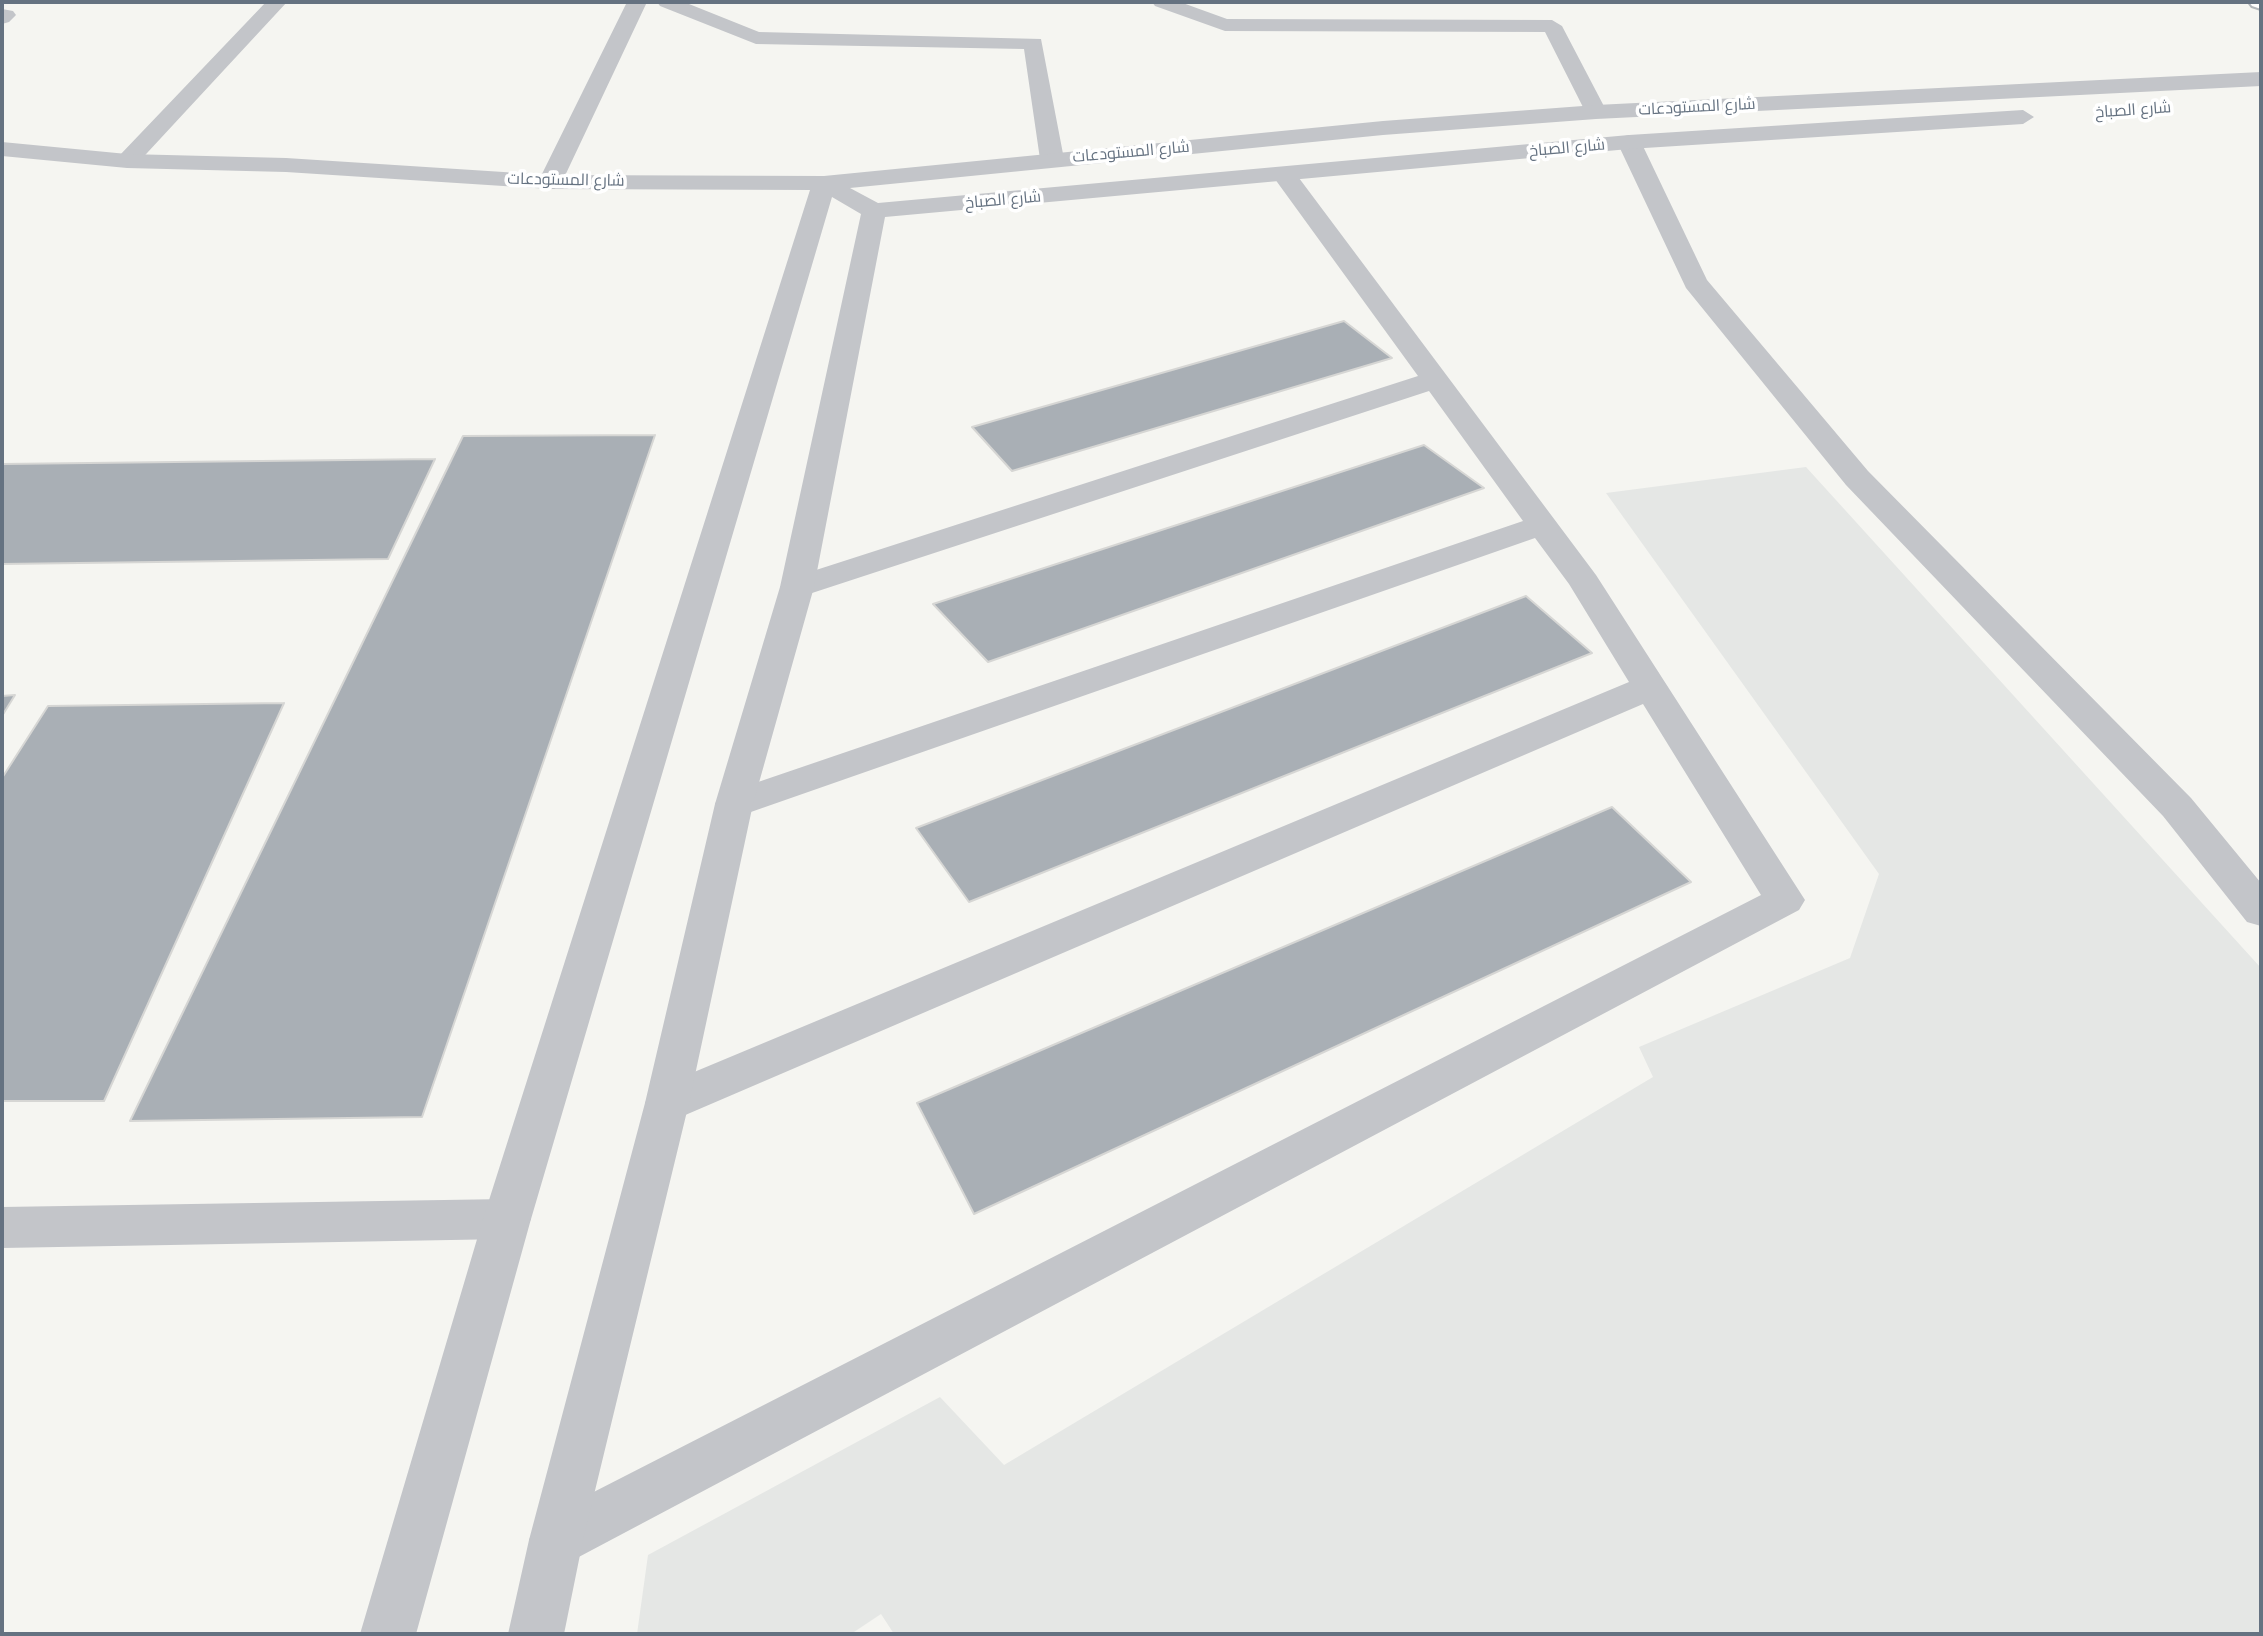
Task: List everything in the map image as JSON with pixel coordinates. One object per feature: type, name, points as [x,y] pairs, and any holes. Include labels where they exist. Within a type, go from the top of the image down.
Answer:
[{"type":"street","points":[[127,161],[277,2]]},
{"type":"street","points":[[550,182],[638,2]]},
{"type":"street","points":[[667,2],[756,38],[1034,43],[1052,159]]},
{"type":"street","points":[[1161,2],[1225,25],[1552,26],[1596,112]]},
{"type":"street","name":"شارع المستودعات","points":[[2,149],[127,161],[286,165],[550,182],[824,183],[1383,128],[1596,112],[2261,79]]},
{"type":"street","points":[[2220,104],[2261,102]]},
{"type":"street","name":"شارع الصباخ","points":[[874,211],[1629,142],[2041,116]]},
{"type":"street","points":[[1629,142],[1695,282],[1857,478],[2177,807],[2261,911]]},
{"type":"street","points":[[556,1540],[1785,900],[1584,582],[1437,379],[1284,175]]},
{"type":"street","points":[[388,1634],[507,1219],[824,183],[874,211],[797,587],[734,804],[667,1103],[556,1540],[536,1634]]},
{"type":"street","points":[[797,587],[1437,379]]},
{"type":"street","points":[[734,804],[1543,525]]},
{"type":"street","points":[[667,1103],[1650,687]]},
{"type":"street","points":[[2,1228],[507,1219]]},
{"type":"shaded area","points":[[1806,467],[2261,968],[2261,1634],[894,1634],[881,1614],[851,1634],[637,1634],[648,1555],[940,1397],[1004,1465],[1653,1077],[1639,1047],[1850,958],[1879,874],[1606,493]]},
{"type":"building","points":[[1344,321],[1392,358],[1012,471],[972,427]]},
{"type":"building","points":[[655,435],[422,1117],[130,1121],[463,436]]},
{"type":"building","points":[[1424,445],[1484,488],[988,662],[933,604]]},
{"type":"building","points":[[435,459],[388,559],[2,564],[2,464]]},
{"type":"building","points":[[1526,596],[1592,653],[969,902],[916,828]]},
{"type":"building","points":[[15,695],[2,716],[2,696]]},
{"type":"building","points":[[284,703],[104,1101],[2,1101],[2,778],[48,706]]},
{"type":"building","points":[[1612,807],[1691,882],[974,1214],[917,1103]]}]
